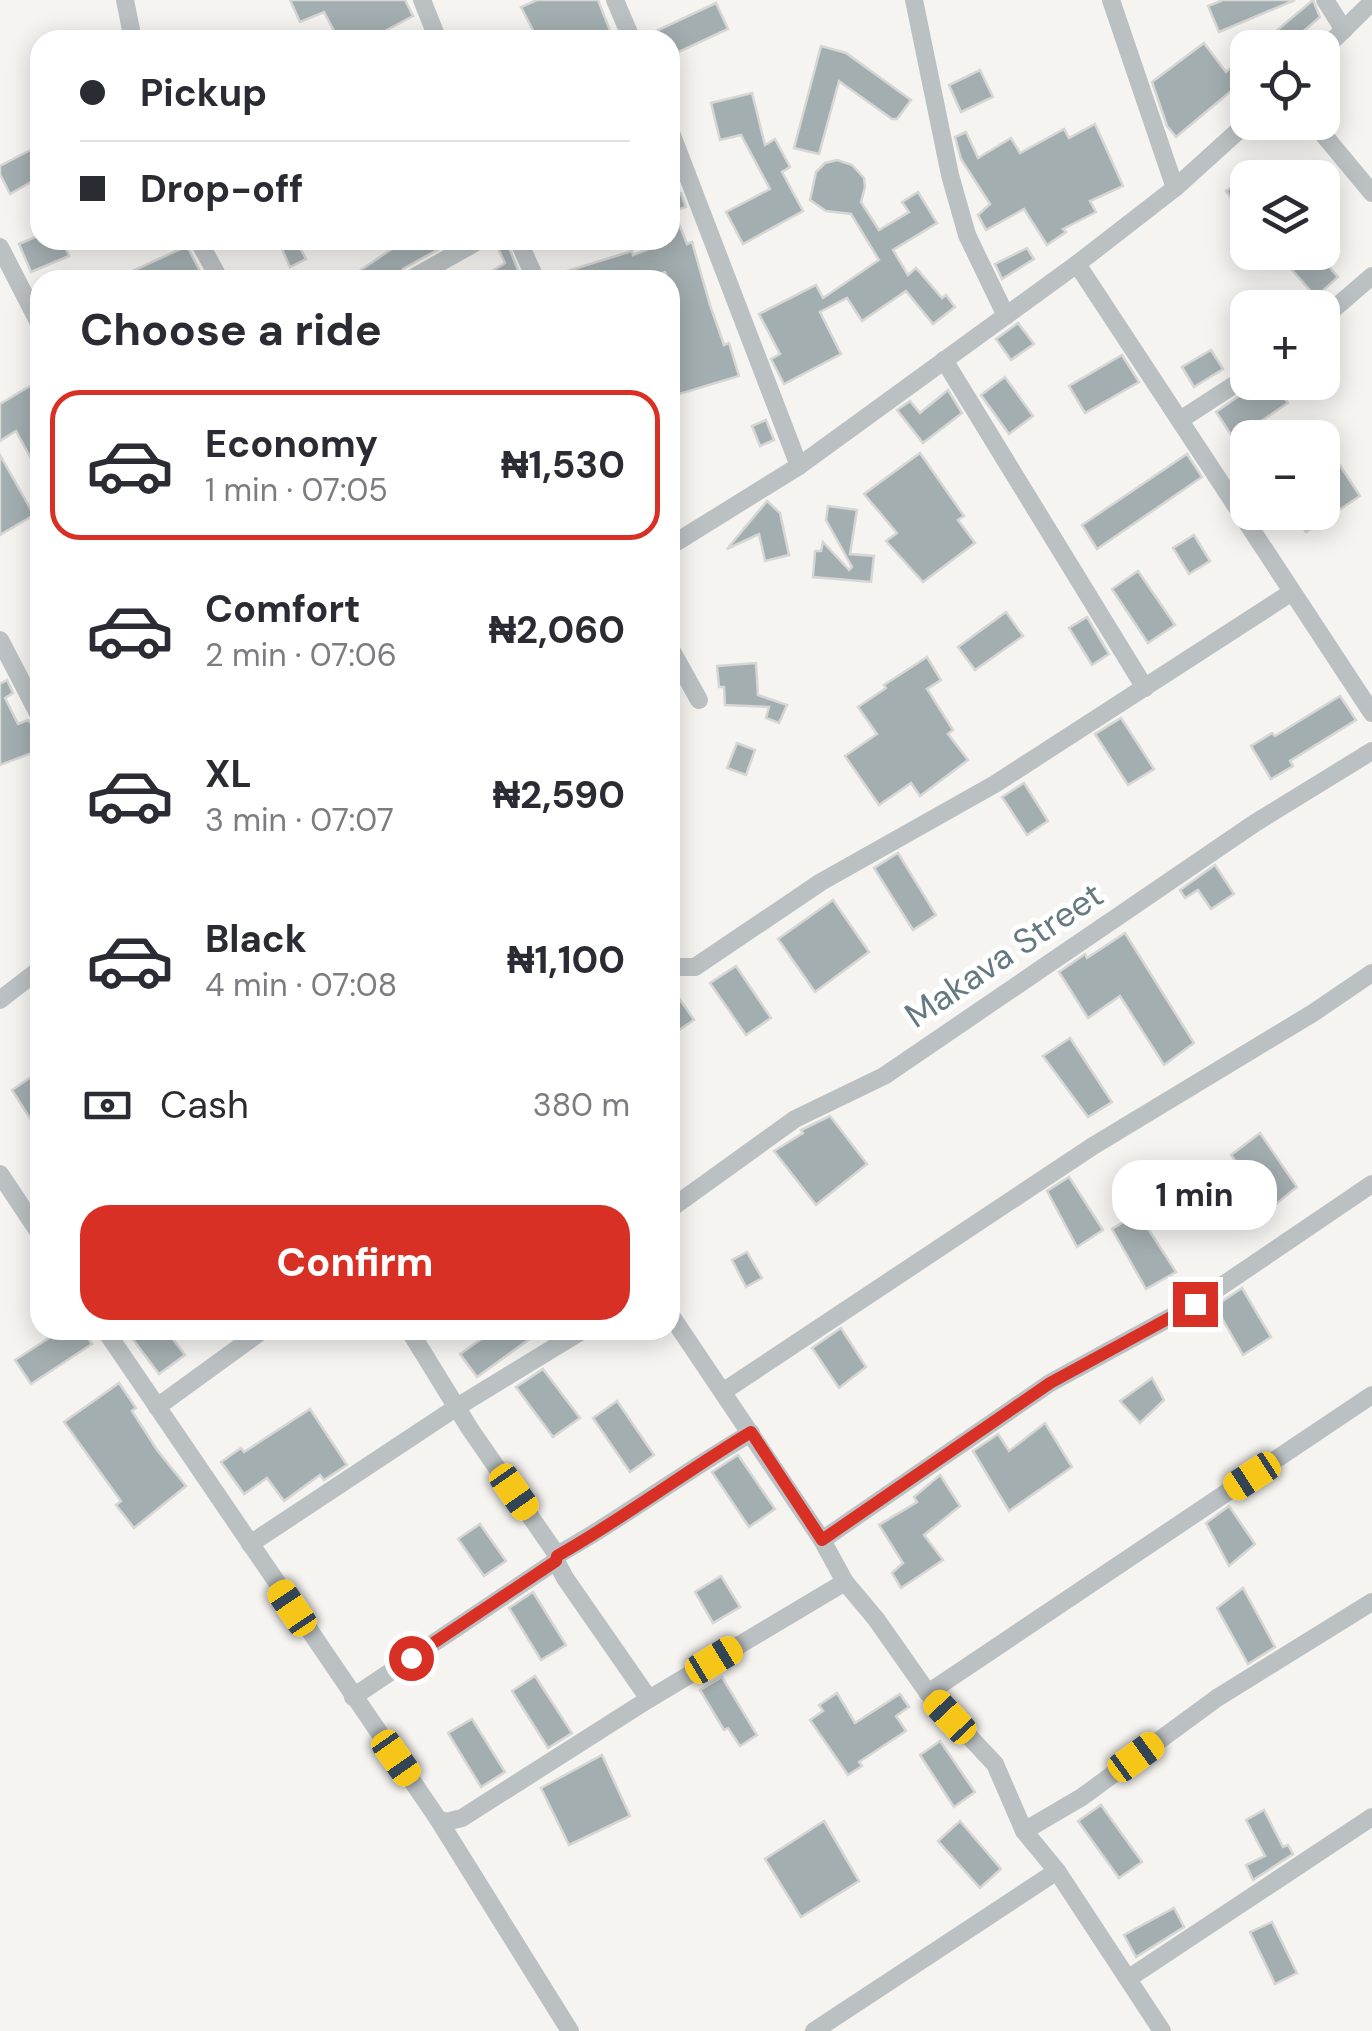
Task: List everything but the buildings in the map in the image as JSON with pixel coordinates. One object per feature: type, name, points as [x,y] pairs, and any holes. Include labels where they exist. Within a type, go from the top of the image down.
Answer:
[{"type":"street","points":[[125,0],[131,30]]},
{"type":"street","points":[[422,0],[434,30]]},
{"type":"street","points":[[616,0],[628,30]]},
{"type":"street","points":[[914,0],[963,220],[1006,316]]},
{"type":"street","points":[[1112,0],[1175,188]]},
{"type":"street","points":[[1325,0],[1344,30]]},
{"type":"street","points":[[1340,34],[1372,2]]},
{"type":"street","points":[[680,540],[799,466],[1006,316],[1175,188],[1230,138]]},
{"type":"street","points":[[1328,140],[1372,192]]},
{"type":"street","points":[[680,156],[799,466]]},
{"type":"street","points":[[0,246],[30,304]]},
{"type":"street","points":[[427,270],[462,250]]},
{"type":"street","points":[[1077,264],[1371,710]]},
{"type":"street","points":[[1340,304],[1372,276]]},
{"type":"street","points":[[944,360],[1145,688]]},
{"type":"street","points":[[1180,420],[1230,388]]},
{"type":"street","points":[[680,967],[696,968],[821,882],[995,784],[1292,592]]},
{"type":"street","points":[[0,640],[30,698]]},
{"type":"street","points":[[680,666],[699,700]]},
{"type":"street","name":"Makava Street","points":[[680,1202],[795,1119],[884,1076],[1255,823],[1372,751]]},
{"type":"street","points":[[724,1391],[1093,1146],[1372,974]]},
{"type":"street","points":[[0,1000],[30,977]]},
{"type":"street","points":[[0,1174],[30,1219]]},
{"type":"street","points":[[822,1540],[1050,1383],[1195,1304],[1372,1184]]},
{"type":"street","points":[[680,1328],[822,1540],[845,1582],[876,1618],[928,1693],[995,1764],[1024,1831],[1057,1871],[1162,2031]]},
{"type":"street","points":[[112,1340],[438,1818],[570,2031]]},
{"type":"street","points":[[157,1407],[249,1340]]},
{"type":"street","points":[[415,1340],[649,1699]]},
{"type":"street","points":[[250,1544],[457,1407],[567,1340]]},
{"type":"street","points":[[928,1693],[1372,1394]]},
{"type":"street","points":[[353,1697],[556,1558],[609,1527],[692,1467],[751,1432]]},
{"type":"street","points":[[438,1818],[446,1822],[462,1818],[649,1699],[845,1582]]},
{"type":"street","points":[[1024,1831],[1082,1797],[1217,1698],[1372,1602]]},
{"type":"street","points":[[1129,1978],[1372,1817]]},
{"type":"street","points":[[814,2031],[1057,1871]]},
{"type":"route","points":[[411,1658],[556,1561],[557,1556],[609,1527],[692,1467],[751,1432],[822,1540],[1050,1383],[1195,1304]]}]
